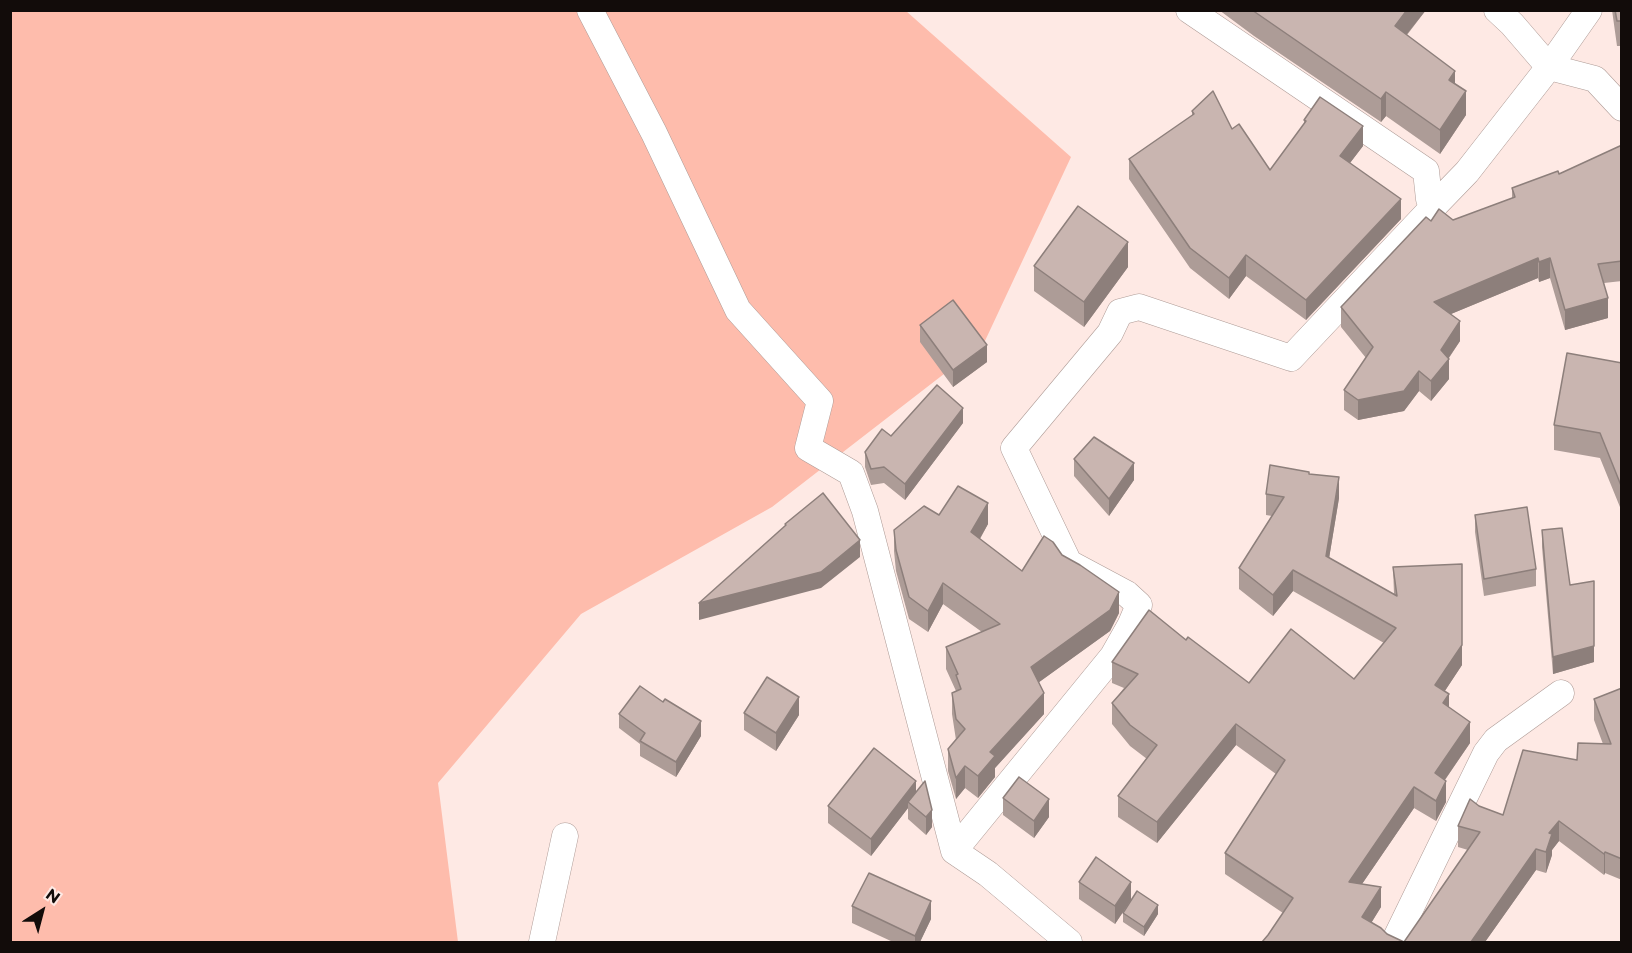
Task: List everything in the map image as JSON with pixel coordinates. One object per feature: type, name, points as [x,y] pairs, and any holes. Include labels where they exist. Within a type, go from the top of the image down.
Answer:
[{"type":"street","points":[[590,10],[654,133],[738,309],[820,401],[808,448],[851,473],[855,482],[865,511],[954,851],[988,874],[1069,942]]},
{"type":"street","points":[[1189,10],[1426,171],[1429,199],[1437,203]]},
{"type":"street","points":[[1497,10],[1549,67],[1595,79],[1622,108]]},
{"type":"street","points":[[954,851],[1113,656],[1139,604],[1127,594],[1069,563],[1014,448],[1110,333],[1120,312],[1139,307],[1291,358],[1467,172],[1549,67],[1589,10]]},
{"type":"street","points":[[1400,941],[1486,753],[1496,740],[1561,693]]},
{"type":"street","points":[[542,942],[565,836]]},
{"type":"shaded area","points":[[10,11],[906,11],[1071,157],[984,343],[772,507],[581,614],[438,783],[458,942],[11,942]]},
{"type":"building","points":[[1252,10],[1407,10],[1395,26],[1455,71],[1449,80],[1466,91],[1440,130],[1386,92],[1381,99]]},
{"type":"building","points":[[1615,10],[1622,10],[1622,21],[1617,21]]},
{"type":"building","points":[[1213,91],[1232,129],[1239,124],[1270,170],[1306,121],[1304,120],[1320,97],[1363,126],[1340,156],[1401,199],[1306,300],[1246,255],[1229,278],[1190,248],[1129,159],[1194,114],[1192,111]]},
{"type":"building","points":[[1622,145],[1622,261],[1598,264],[1608,298],[1565,310],[1550,258],[1539,262],[1538,258],[1434,302],[1460,321],[1441,350],[1449,359],[1431,381],[1419,371],[1404,391],[1358,400],[1344,390],[1373,347],[1341,307],[1426,217],[1431,221],[1439,209],[1453,220],[1515,197],[1512,188],[1558,171],[1559,174]]},
{"type":"building","points":[[1078,206],[1128,242],[1084,302],[1034,266]]},
{"type":"building","points":[[953,300],[987,345],[953,370],[920,325]]},
{"type":"building","points":[[1567,353],[1622,363],[1622,488],[1600,433],[1554,425]]},
{"type":"building","points":[[937,385],[963,408],[905,484],[884,467],[871,469],[865,452],[882,429],[891,436]]},
{"type":"building","points":[[1094,437],[1134,463],[1109,499],[1074,459]]},
{"type":"building","points":[[1270,465],[1309,472],[1309,474],[1339,477],[1326,556],[1397,596],[1393,567],[1462,564],[1462,645],[1435,685],[1449,694],[1443,703],[1470,722],[1435,773],[1446,781],[1436,801],[1414,787],[1349,882],[1381,887],[1362,917],[1387,934],[1404,942],[1262,942],[1293,898],[1225,853],[1285,760],[1236,724],[1157,822],[1118,796],[1157,745],[1130,725],[1112,703],[1138,674],[1112,662],[1149,610],[1186,640],[1188,637],[1249,683],[1291,629],[1354,679],[1396,628],[1293,570],[1273,595],[1239,568],[1284,497],[1266,494]]},
{"type":"building","points":[[958,486],[988,503],[971,532],[1022,571],[1044,536],[1053,542],[1062,555],[1119,592],[1110,610],[1031,667],[1044,693],[990,752],[995,756],[978,776],[965,766],[956,778],[948,749],[965,729],[956,719],[952,693],[961,689],[956,675],[958,674],[946,647],[1000,624],[943,583],[928,611],[909,597],[896,550],[894,530],[924,506],[939,515]]},
{"type":"building","points":[[823,493],[860,540],[821,572],[699,603],[785,524]]},
{"type":"building","points":[[1527,507],[1536,569],[1484,579],[1475,515]]},
{"type":"building","points":[[1562,528],[1570,585],[1594,581],[1594,646],[1553,657],[1542,530]]},
{"type":"building","points":[[767,677],[799,697],[776,733],[744,713]]},
{"type":"building","points":[[640,686],[663,702],[665,699],[701,721],[676,762],[640,741],[645,733],[619,714]]},
{"type":"building","points":[[1622,688],[1622,859],[1605,852],[1604,854],[1559,821],[1549,833],[1552,834],[1546,852],[1536,849],[1471,942],[1404,942],[1480,832],[1458,826],[1470,799],[1479,806],[1503,815],[1523,750],[1577,760],[1578,743],[1611,744],[1594,699]]},
{"type":"building","points":[[874,748],[916,781],[871,839],[828,806]]},
{"type":"building","points":[[1019,777],[1049,799],[1034,821],[1003,798]]},
{"type":"building","points":[[925,781],[932,810],[926,817],[908,802]]},
{"type":"building","points":[[1096,857],[1131,882],[1115,906],[1079,882]]},
{"type":"building","points":[[869,873],[931,901],[915,936],[852,906]]},
{"type":"building","points":[[1137,891],[1158,905],[1144,927],[1123,913]]}]
